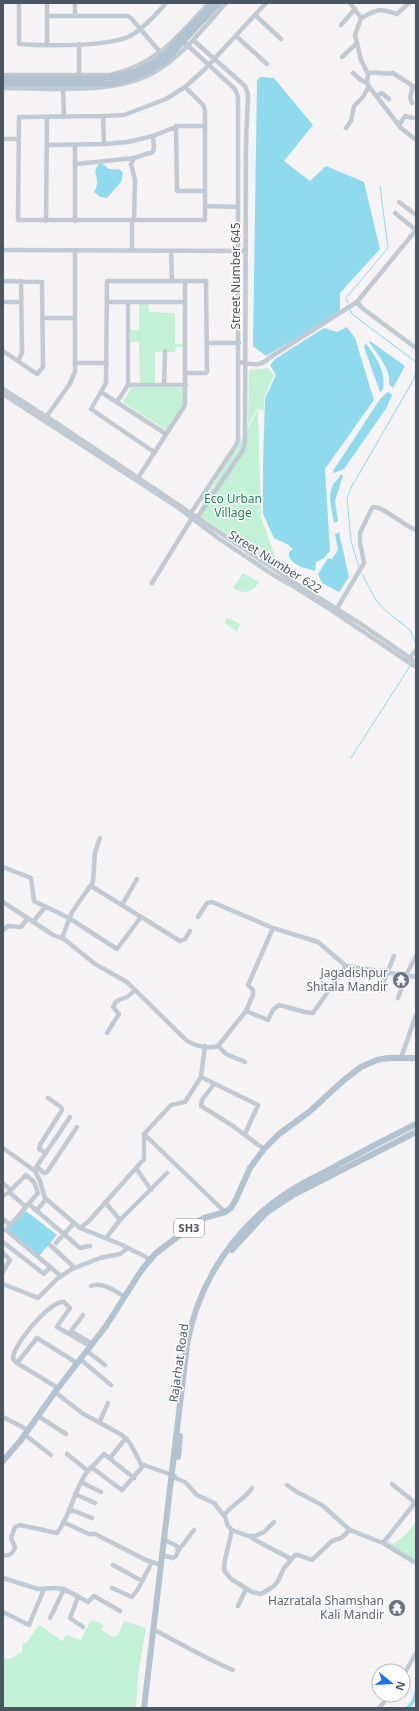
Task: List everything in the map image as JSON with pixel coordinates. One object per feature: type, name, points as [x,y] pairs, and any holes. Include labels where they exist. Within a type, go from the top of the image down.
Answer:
[{"type":"main road","points":[[3,79],[106,78],[135,72],[152,64],[167,53],[213,3]]},
{"type":"main road","points":[[3,84],[109,84],[132,78],[156,67],[186,44],[220,3]]},
{"type":"main road","points":[[225,1212],[233,1204],[250,1168],[264,1149],[279,1134],[310,1112],[356,1071],[378,1060],[416,1058]]},
{"type":"main road","points":[[144,1708],[161,1565],[174,1477],[182,1387],[191,1325],[206,1283],[234,1241],[260,1213],[291,1191],[416,1124]]},
{"type":"main road","name":"Rajarhat Road","points":[[148,1708],[187,1368],[197,1314],[209,1286],[230,1252],[266,1214],[293,1195],[416,1132]]},
{"type":"main road","name":"SH3","points":[[3,1461],[26,1433],[56,1390],[90,1347],[150,1260],[160,1250],[194,1224],[204,1218],[225,1212]]},
{"type":"street","points":[[19,3],[19,44],[111,43],[129,36],[141,29],[166,3]]},
{"type":"street","points":[[47,3],[47,44]]},
{"type":"street","points":[[75,3],[75,16]]},
{"type":"street","points":[[3,75],[110,75],[141,65],[161,53],[209,3]]},
{"type":"street","points":[[3,88],[102,88],[122,85],[150,75],[163,67],[186,44],[193,40],[226,3]]},
{"type":"street","points":[[185,87],[204,108],[204,220],[18,220],[19,117],[103,116],[124,114],[147,108],[166,99],[185,87],[212,61],[266,3]]},
{"type":"street","points":[[350,3],[361,18]]},
{"type":"street","points":[[346,128],[351,121],[354,106],[363,97],[368,85],[368,74],[362,62],[355,32],[361,18],[376,11],[385,10],[397,14],[409,3]]},
{"type":"street","points":[[341,25],[355,9]]},
{"type":"street","points":[[255,15],[281,39]]},
{"type":"street","points":[[47,16],[128,16],[161,53]]},
{"type":"street","points":[[236,36],[267,64]]},
{"type":"street","name":"Street Number 645","points":[[193,40],[235,89],[238,97],[239,343],[238,440],[193,517]]},
{"type":"street","points":[[342,57],[357,43]]},
{"type":"street","points":[[79,44],[79,75]]},
{"type":"street","name":"Street Number 645","points":[[186,44],[212,61],[245,86],[248,94],[246,144],[245,446],[193,517]]},
{"type":"street","points":[[368,74],[373,72],[385,75],[393,73],[414,87],[410,98],[412,103]]},
{"type":"street","points":[[353,73],[368,85],[405,132],[416,140]]},
{"type":"street","points":[[63,88],[64,117]]},
{"type":"street","points":[[377,96],[382,93],[389,99]]},
{"type":"street","points":[[103,116],[104,144]]},
{"type":"street","points":[[399,125],[406,116],[413,118]]},
{"type":"street","points":[[46,221],[47,117]]},
{"type":"street","points":[[47,145],[128,142],[153,136],[176,126],[205,126]]},
{"type":"street","points":[[176,126],[177,191],[205,191]]},
{"type":"street","points":[[76,164],[134,158],[153,152],[153,136]]},
{"type":"street","points":[[3,139],[18,139]]},
{"type":"street","points":[[75,145],[75,221]]},
{"type":"street","points":[[132,250],[135,180],[130,166],[134,158]]},
{"type":"street","points":[[399,202],[416,215]]},
{"type":"street","points":[[205,206],[238,206]]},
{"type":"street","points":[[239,362],[246,364],[263,364],[272,356],[357,302],[416,230],[395,214]]},
{"type":"street","points":[[3,250],[246,251]]},
{"type":"street","points":[[47,416],[72,380],[75,372],[75,250]]},
{"type":"street","points":[[172,250],[172,281]]},
{"type":"street","points":[[3,281],[42,282],[42,370],[37,374],[3,351]]},
{"type":"street","points":[[18,361],[22,353],[21,281]]},
{"type":"street","points":[[154,452],[91,410],[106,383],[108,281],[206,281],[206,372],[186,373]]},
{"type":"street","points":[[138,478],[185,405],[185,281]]},
{"type":"street","points":[[3,302],[22,302]]},
{"type":"street","points":[[107,302],[185,302]]},
{"type":"street","points":[[118,402],[128,385],[128,302]]},
{"type":"street","points":[[357,302],[362,308],[416,348]]},
{"type":"street","points":[[43,318],[75,318]]},
{"type":"street","points":[[207,343],[239,343]]},
{"type":"street","points":[[164,385],[165,351]]},
{"type":"street","points":[[75,363],[107,363]]},
{"type":"street","points":[[128,385],[186,385]]},
{"type":"street","name":"Street Number 622","points":[[3,389],[47,416],[193,517]]},
{"type":"street","points":[[101,392],[166,434]]},
{"type":"street","name":"Street Number 622","points":[[3,394],[410,658],[416,662],[414,666],[385,643]]},
{"type":"street","points":[[336,610],[364,563],[360,543],[360,533],[372,508],[380,508],[416,530]]},
{"type":"street","points":[[152,583],[193,517]]},
{"type":"street","points":[[410,658],[416,650]]},
{"type":"street","points":[[62,938],[69,918],[91,886],[94,879],[95,852],[100,838]]},
{"type":"street","points":[[3,867],[31,878],[34,901],[69,918],[118,950],[142,917]]},
{"type":"street","points":[[122,905],[137,879]]},
{"type":"street","points":[[91,886],[180,941],[184,939],[190,931]]},
{"type":"street","points":[[198,917],[210,901],[273,928],[318,942],[346,966],[416,977]]},
{"type":"street","points":[[3,902],[53,934],[62,938],[91,961],[127,982],[191,1044],[218,1046],[226,1054],[245,1062]]},
{"type":"street","points":[[34,922],[45,907]]},
{"type":"street","points":[[3,930],[9,926],[21,927],[28,918]]},
{"type":"street","points":[[218,1046],[246,1011],[253,995],[253,990],[248,985],[273,928]]},
{"type":"street","points":[[380,991],[394,956]]},
{"type":"street","points":[[398,998],[406,975],[416,956]]},
{"type":"street","points":[[246,1011],[268,1020],[273,1010],[279,1005],[313,1013],[346,966]]},
{"type":"street","points":[[108,1033],[119,1014],[113,1007],[117,1000],[127,997],[135,990]]},
{"type":"street","points":[[401,1058],[416,1015]]},
{"type":"street","points":[[80,1228],[88,1222],[144,1159],[144,1134],[171,1105],[185,1102],[201,1076],[205,1046]]},
{"type":"street","points":[[201,1076],[214,1084],[258,1104],[245,1134]]},
{"type":"street","points":[[214,1084],[202,1100],[201,1106],[245,1134],[264,1149]]},
{"type":"street","points":[[46,1153],[39,1149],[40,1145],[62,1110],[62,1107],[48,1098]]},
{"type":"street","points":[[35,1168],[70,1117]]},
{"type":"street","points":[[3,1148],[44,1173],[47,1172],[77,1127]]},
{"type":"street","points":[[144,1134],[225,1212]]},
{"type":"street","points":[[35,1168],[46,1199],[80,1228],[128,1248],[150,1260]]},
{"type":"street","points":[[136,1168],[150,1190]]},
{"type":"street","points":[[106,1238],[120,1221],[167,1173]]},
{"type":"street","points":[[3,1196],[26,1175],[34,1182],[38,1193],[6,1230],[61,1276]]},
{"type":"street","points":[[3,1184],[8,1190],[27,1205],[37,1210],[80,1248],[90,1246]]},
{"type":"street","points":[[37,1210],[46,1199]]},
{"type":"street","points":[[105,1202],[120,1221]]},
{"type":"street","points":[[3,1218],[10,1225]]},
{"type":"street","points":[[56,1243],[74,1223]]},
{"type":"street","points":[[3,1242],[44,1274],[50,1267]]},
{"type":"street","points":[[50,1245],[75,1268]]},
{"type":"street","points":[[3,1284],[38,1298],[61,1276],[75,1268],[100,1258],[120,1254],[128,1248]]},
{"type":"street","points":[[3,1253],[10,1260],[3,1272]]},
{"type":"street","points":[[90,1286],[95,1284],[101,1285],[125,1297]]},
{"type":"street","points":[[90,1347],[58,1327],[70,1308],[64,1302],[61,1302],[42,1316],[31,1328],[14,1352],[13,1359],[56,1390],[82,1413],[108,1426],[126,1438],[143,1466],[185,1482],[197,1495],[211,1501],[224,1515],[228,1526],[232,1530],[248,1536],[264,1546],[270,1547],[291,1559]]},
{"type":"street","points":[[84,1315],[71,1331],[90,1347],[105,1365]]},
{"type":"street","points":[[17,1363],[36,1338],[79,1361],[111,1385]]},
{"type":"street","points":[[100,1422],[108,1403]]},
{"type":"street","points":[[3,1416],[26,1433],[51,1455]]},
{"type":"street","points":[[38,1416],[66,1434]]},
{"type":"street","points":[[110,1458],[126,1438]]},
{"type":"street","points":[[67,1454],[88,1471]]},
{"type":"street","points":[[3,1555],[10,1555],[15,1549],[15,1545],[11,1540],[15,1528],[20,1525],[55,1534],[58,1532],[75,1494],[88,1471],[102,1455],[106,1455],[134,1478]]},
{"type":"street","points":[[92,1467],[122,1490],[143,1466]]},
{"type":"street","points":[[82,1482],[101,1492]]},
{"type":"street","points":[[287,1484],[330,1510],[350,1530],[383,1543],[416,1563]]},
{"type":"street","points":[[383,1543],[415,1504],[392,1484]]},
{"type":"street","points":[[224,1515],[232,1506],[246,1496],[252,1488]]},
{"type":"street","points":[[75,1494],[95,1503]]},
{"type":"street","points":[[69,1508],[92,1518]]},
{"type":"street","points":[[63,1522],[90,1535],[95,1534],[161,1565]]},
{"type":"street","points":[[248,1536],[260,1535],[274,1522]]},
{"type":"street","points":[[165,1556],[172,1558],[176,1556],[178,1551],[194,1530]]},
{"type":"street","points":[[232,1530],[224,1560],[224,1570],[228,1576],[246,1589],[259,1594],[265,1592],[277,1583],[282,1571],[295,1555],[312,1560],[332,1541],[341,1538],[350,1530]]},
{"type":"street","points":[[167,1541],[177,1546],[178,1551]]},
{"type":"street","points":[[112,1588],[132,1597],[152,1562]]},
{"type":"street","points":[[113,1565],[142,1581]]},
{"type":"street","points":[[3,1578],[38,1589],[64,1589],[88,1602],[94,1596],[120,1611]]},
{"type":"street","points":[[3,1612],[29,1625],[44,1589]]},
{"type":"street","points":[[50,1618],[64,1589]]},
{"type":"street","points":[[238,1606],[246,1589]]},
{"type":"street","points":[[78,1597],[70,1618],[83,1627]]},
{"type":"street","points":[[156,1631],[185,1645],[207,1659],[233,1670]]},
{"type":"street","points":[[410,1663],[416,1652]]},
{"type":"green space","points":[[139,303],[148,303],[149,312],[175,313],[175,344],[183,344],[183,347],[176,347],[175,352],[155,352],[155,383],[140,384],[139,342],[131,342],[130,330],[139,330]]},
{"type":"green space","points":[[268,368],[274,375],[264,399],[264,410],[257,409],[248,425],[249,370]]},
{"type":"green space","points":[[131,388],[183,388],[183,404],[166,430],[123,402]]},
{"type":"green space","name":"Eco Urban Village","points":[[258,410],[261,517],[279,568],[197,514]]},
{"type":"green space","points":[[243,573],[259,582],[248,592],[233,588]]},
{"type":"green space","points":[[228,618],[240,624],[237,632],[225,623],[226,619]]},
{"type":"green space","points":[[416,1522],[416,1563],[386,1546],[388,1541],[393,1544],[405,1535]]},
{"type":"green space","points":[[91,1620],[104,1625],[101,1630],[113,1637],[118,1635],[124,1621],[146,1628],[138,1675],[136,1708],[3,1708],[3,1658],[10,1659],[22,1652],[23,1643],[26,1643],[39,1625],[62,1641],[66,1635],[81,1640]]},
{"type":"water","points":[[261,77],[274,78],[313,125],[284,161],[310,181],[326,166],[364,182],[380,249],[340,293],[340,312],[266,356],[253,346],[257,80]]},
{"type":"water","points":[[100,163],[109,169],[119,169],[123,173],[121,182],[107,198],[100,197],[94,192],[97,183],[96,168]]},
{"type":"water","points":[[347,327],[355,338],[374,400],[325,469],[330,551],[324,558],[316,562],[315,571],[301,567],[294,563],[289,557],[289,552],[293,549],[287,544],[274,538],[263,514],[265,399],[276,375],[270,365],[275,359],[324,328],[337,332]]},
{"type":"water","points":[[370,341],[405,366],[393,388],[389,385],[386,368],[369,342]]},
{"type":"water","points":[[366,343],[380,365],[382,371],[384,383],[383,390],[380,392],[364,347]]},
{"type":"water","points":[[388,392],[392,395],[387,407],[344,469],[334,473],[333,471],[380,399]]},
{"type":"water","points":[[340,475],[343,475],[335,501],[338,521],[334,523],[330,504],[330,494],[333,485]]},
{"type":"water","points":[[339,532],[349,577],[339,592],[322,583],[318,574],[328,558],[332,559],[338,550],[335,534]]},
{"type":"water","points":[[26,1211],[57,1235],[39,1256],[7,1230]]},
{"type":"waterway","points":[[348,303],[346,298],[388,248],[380,186]]},
{"type":"waterway","points":[[350,309],[352,314],[416,362]]},
{"type":"waterway","points":[[359,567],[351,541],[347,498],[352,486],[414,379],[416,367]]},
{"type":"waterway","points":[[362,574],[376,600],[385,610],[411,631],[416,645]]},
{"type":"waterway","points":[[351,758],[410,666]]},
{"type":"waterway","points":[[408,1708],[414,1700],[416,1692]]},
{"type":"place","name":"Jagadishpur Shitala Mandir","points":[[401,980]]},
{"type":"place","name":"Hazratala Shamshan Kali Mandir","points":[[397,1608]]}]
